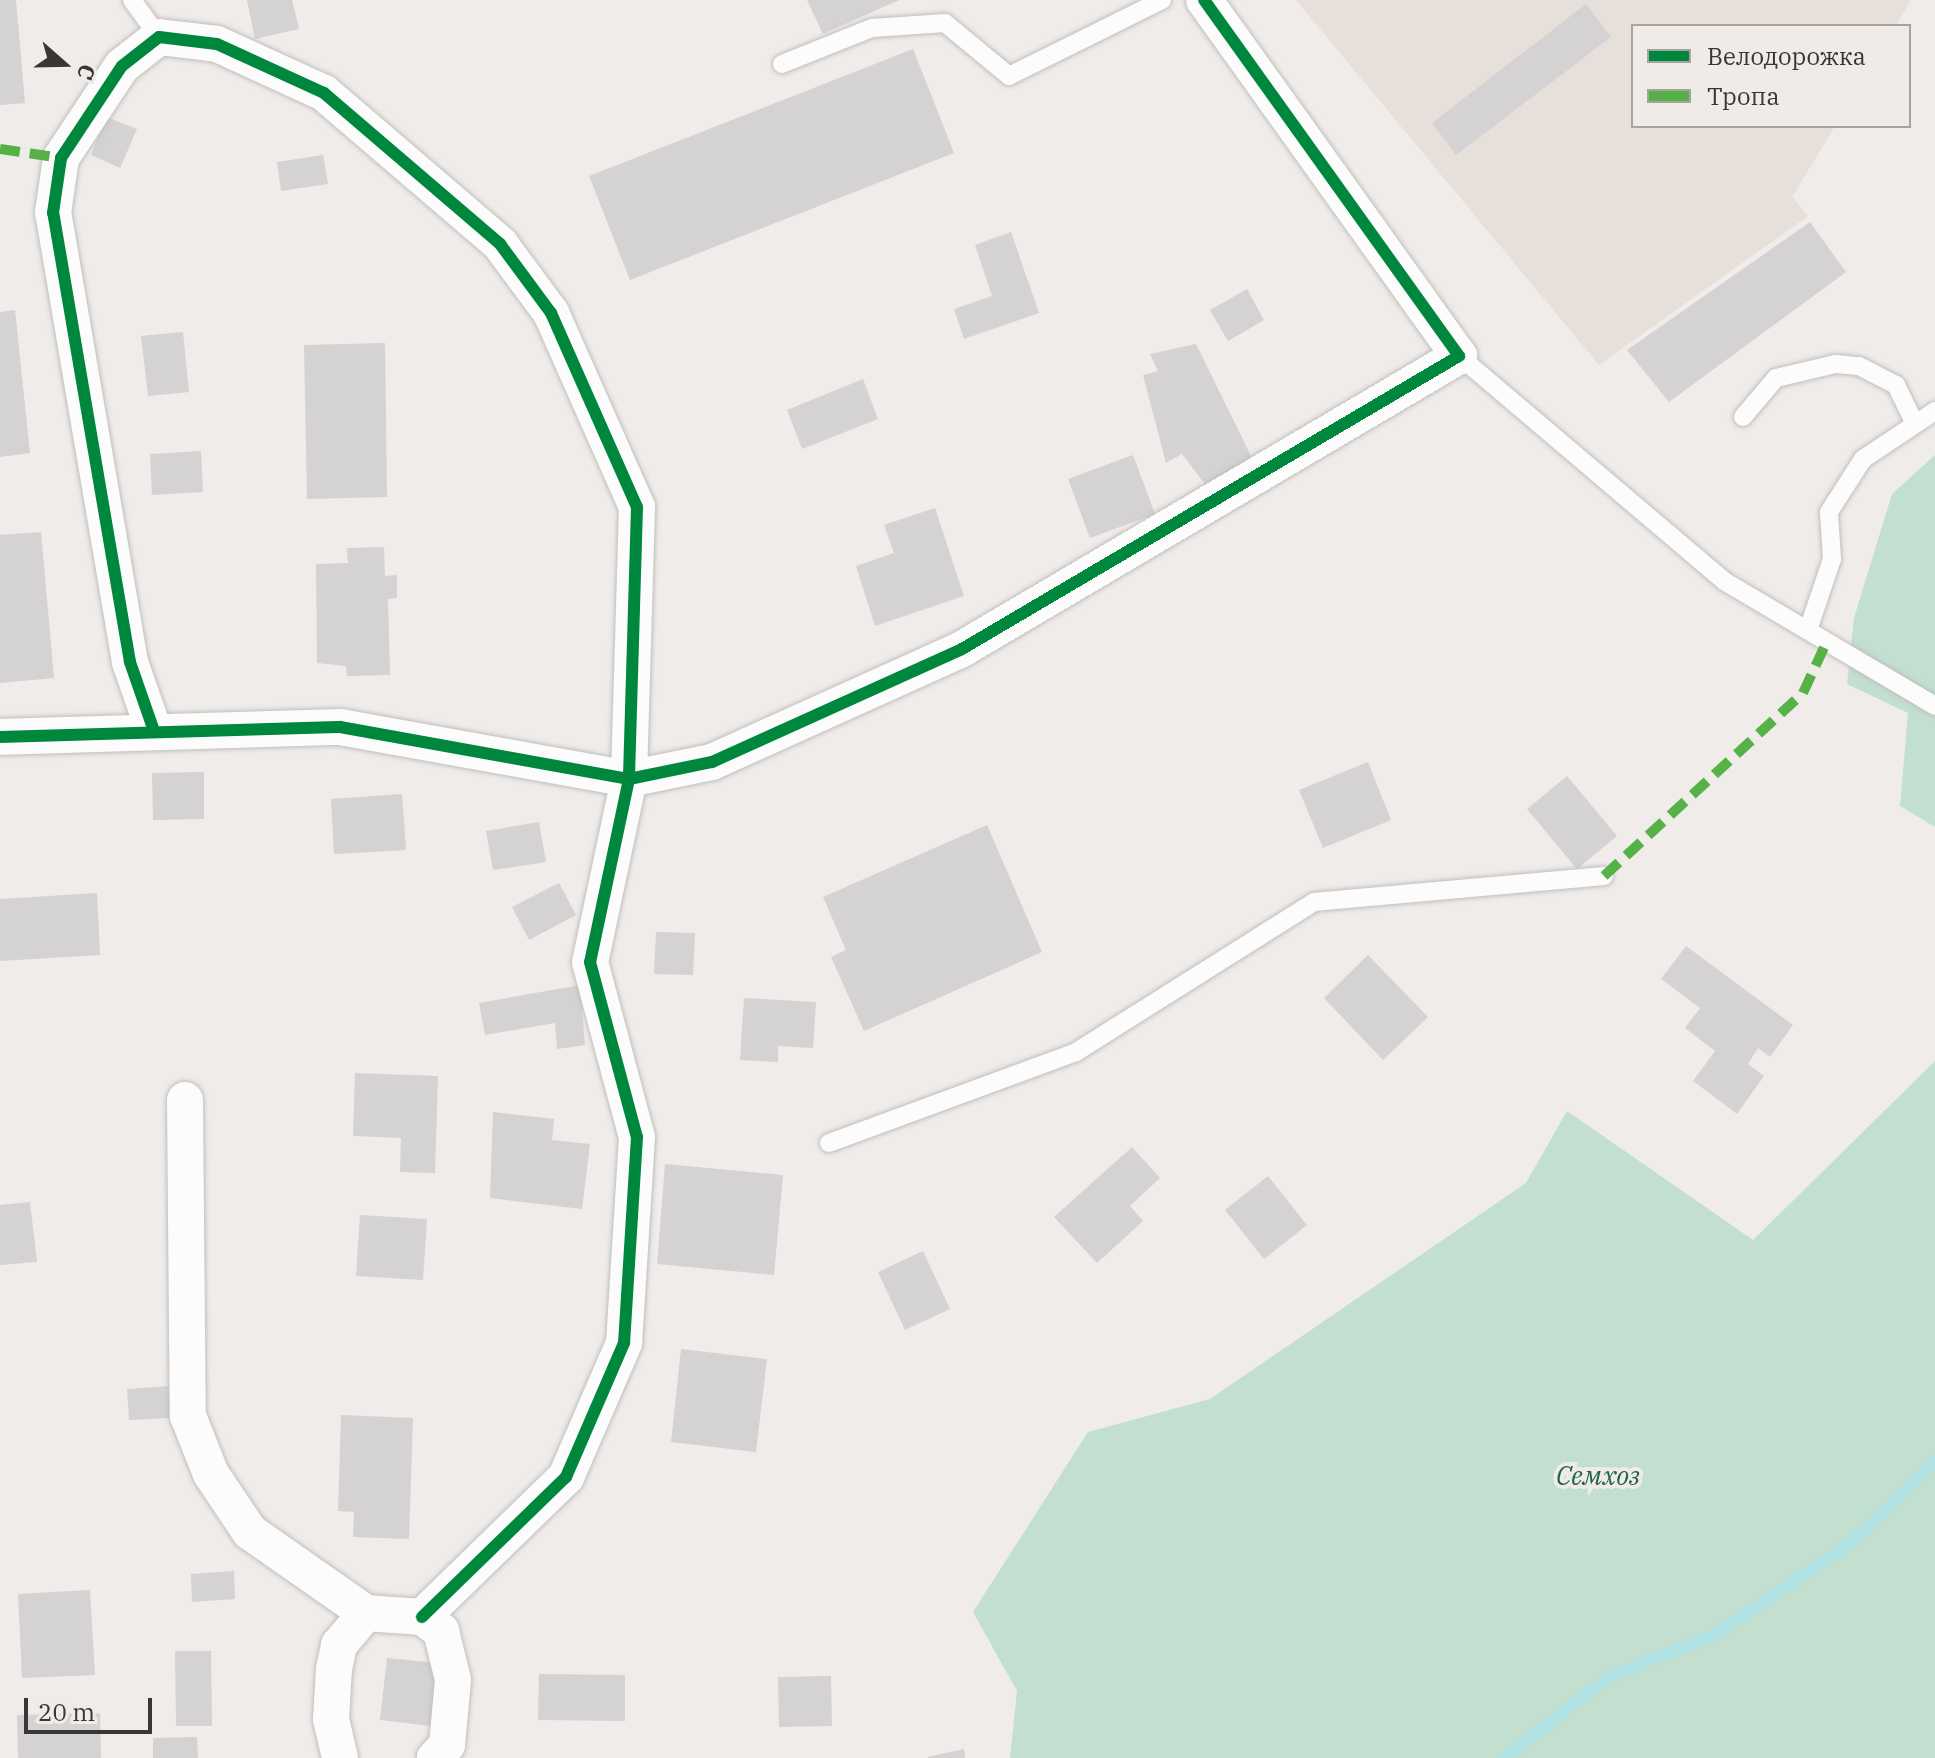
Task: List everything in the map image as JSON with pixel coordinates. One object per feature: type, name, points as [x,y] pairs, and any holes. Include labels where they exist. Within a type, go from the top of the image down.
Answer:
[{"type":"street","points":[[0,737],[340,727],[629,779],[712,762],[962,649],[1459,356],[1204,0]]},
{"type":"street","points":[[154,731],[130,662],[53,213],[61,158],[122,66],[159,37],[217,44],[324,93],[500,244],[551,313],[637,507],[629,779],[590,962],[637,1137],[624,1343],[566,1477],[422,1617]]},
{"type":"street","points":[[185,1100],[188,1416],[211,1474],[250,1532],[366,1613],[422,1617],[441,1631],[453,1680],[443,1754]]},
{"type":"street","points":[[340,1758],[331,1719],[334,1669],[339,1645],[366,1613]]},
{"type":"lane","points":[[132,0],[159,37]]},
{"type":"lane","points":[[782,64],[872,28],[945,23],[1009,76],[1162,0]]},
{"type":"lane","points":[[1459,356],[1724,581],[1935,706]]},
{"type":"lane","points":[[1743,417],[1776,378],[1835,364],[1859,366],[1896,385],[1915,424]]},
{"type":"lane","points":[[1808,630],[1832,559],[1829,512],[1863,459],[1935,411]]},
{"type":"lane","points":[[829,1143],[1076,1052],[1314,902],[1604,876]]},
{"type":"shaded area","points":[[1296,0],[1911,0],[1896,24],[1631,24],[1631,128],[1834,128],[1792,197],[1808,216],[1599,365]]},
{"type":"green space","points":[[1935,455],[1935,827],[1900,806],[1908,713],[1847,684],[1854,618],[1892,494]]},
{"type":"green space","name":"Семхоз","points":[[1935,1061],[1935,1758],[1010,1758],[1017,1691],[973,1612],[1088,1432],[1210,1399],[1526,1183],[1567,1111],[1753,1240]]},
{"type":"building","points":[[0,0],[16,0],[25,103],[0,105]]},
{"type":"building","points":[[247,0],[292,0],[299,29],[255,39]]},
{"type":"building","points":[[807,0],[899,0],[823,34]]},
{"type":"building","points":[[1586,4],[1611,37],[1456,155],[1432,123]]},
{"type":"building","points":[[913,49],[954,153],[630,280],[589,176]]},
{"type":"building","points":[[106,117],[137,129],[120,168],[91,155]]},
{"type":"building","points":[[323,155],[328,184],[281,191],[277,162]]},
{"type":"building","points":[[1810,222],[1846,272],[1669,402],[1627,350]]},
{"type":"building","points":[[1011,232],[1039,313],[964,339],[954,309],[992,296],[975,245]]},
{"type":"building","points":[[1247,289],[1264,320],[1228,341],[1210,310]]},
{"type":"building","points":[[15,310],[30,453],[0,457],[0,312]]},
{"type":"building","points":[[183,332],[189,392],[148,396],[141,336]]},
{"type":"building","points":[[385,343],[387,497],[307,499],[304,345]]},
{"type":"building","points":[[1196,344],[1256,466],[1212,493],[1182,454],[1166,463],[1143,375],[1158,371],[1150,354]]},
{"type":"building","points":[[863,379],[878,419],[802,449],[787,410]]},
{"type":"building","points":[[201,451],[203,492],[152,495],[150,454]]},
{"type":"building","points":[[1133,455],[1155,514],[1090,538],[1068,479]]},
{"type":"building","points":[[935,508],[964,596],[875,626],[856,566],[894,553],[884,525]]},
{"type":"building","points":[[41,532],[54,678],[0,683],[0,535]]},
{"type":"building","points":[[384,547],[385,576],[397,575],[397,598],[388,599],[390,675],[347,676],[346,666],[317,663],[316,564],[348,563],[347,548]]},
{"type":"building","points":[[1368,762],[1391,820],[1323,848],[1299,790]]},
{"type":"building","points":[[204,772],[204,819],[153,820],[152,773]]},
{"type":"building","points":[[1567,776],[1617,836],[1577,869],[1527,809]]},
{"type":"building","points":[[402,794],[406,850],[334,854],[331,799]]},
{"type":"building","points":[[539,822],[546,862],[493,870],[486,831]]},
{"type":"building","points":[[987,825],[1042,952],[864,1031],[831,957],[846,950],[823,897]]},
{"type":"building","points":[[559,883],[576,915],[529,940],[512,907]]},
{"type":"building","points":[[97,893],[100,955],[0,961],[0,899]]},
{"type":"building","points":[[656,932],[695,933],[693,975],[654,974]]},
{"type":"building","points":[[1686,946],[1793,1025],[1770,1057],[1758,1048],[1748,1064],[1764,1076],[1737,1114],[1693,1081],[1715,1051],[1685,1028],[1700,1008],[1661,979]]},
{"type":"building","points":[[1368,955],[1428,1017],[1383,1060],[1324,998]]},
{"type":"building","points":[[580,985],[585,1045],[557,1049],[555,1023],[485,1035],[479,1003]]},
{"type":"building","points":[[744,998],[816,1002],[813,1048],[778,1046],[778,1062],[740,1060]]},
{"type":"building","points":[[355,1073],[438,1076],[435,1173],[400,1172],[401,1138],[353,1136]]},
{"type":"building","points":[[493,1112],[554,1119],[552,1140],[590,1144],[582,1209],[490,1198]]},
{"type":"building","points":[[1132,1147],[1160,1178],[1130,1206],[1143,1221],[1097,1263],[1054,1217]]},
{"type":"building","points":[[665,1164],[783,1175],[774,1275],[657,1264]]},
{"type":"building","points":[[1268,1176],[1307,1225],[1264,1259],[1225,1210]]},
{"type":"building","points":[[30,1202],[37,1262],[0,1265],[0,1205]]},
{"type":"building","points":[[360,1215],[427,1219],[423,1280],[356,1276]]},
{"type":"building","points":[[923,1251],[950,1309],[905,1330],[878,1272]]},
{"type":"building","points":[[681,1349],[767,1359],[756,1452],[671,1442]]},
{"type":"building","points":[[170,1386],[171,1418],[129,1420],[127,1389]]},
{"type":"building","points":[[341,1415],[413,1418],[409,1539],[353,1537],[354,1512],[338,1511]]},
{"type":"building","points":[[234,1571],[235,1599],[192,1602],[191,1574]]},
{"type":"building","points":[[90,1590],[95,1675],[22,1678],[18,1594]]},
{"type":"building","points":[[175,1651],[211,1651],[212,1726],[176,1726]]},
{"type":"building","points":[[387,1658],[438,1663],[431,1726],[380,1720]]},
{"type":"building","points":[[539,1674],[625,1675],[625,1721],[538,1720]]},
{"type":"building","points":[[831,1676],[832,1726],[779,1727],[778,1677]]},
{"type":"building","points":[[100,1713],[101,1758],[18,1758],[17,1715]]},
{"type":"building","points":[[197,1737],[198,1758],[153,1758],[153,1738]]},
{"type":"building","points":[[964,1749],[965,1758],[928,1758],[928,1757]]},
{"type":"waterway","points":[[1505,1758],[1608,1677],[1712,1636],[1851,1543],[1935,1461]]},
{"type":"marked path","points":[[0,149],[61,158]]},
{"type":"marked path","points":[[1604,876],[1803,693],[1827,641]]},
{"type":"cycle path","points":[[0,737],[340,727],[629,779],[712,762],[962,649],[1459,356],[1204,0]]},
{"type":"cycle path","points":[[154,731],[130,662],[53,213],[61,158],[122,66],[159,37],[217,44],[324,93],[500,244],[551,313],[637,507],[629,779],[590,962],[637,1137],[624,1343],[566,1477],[422,1617]]}]
